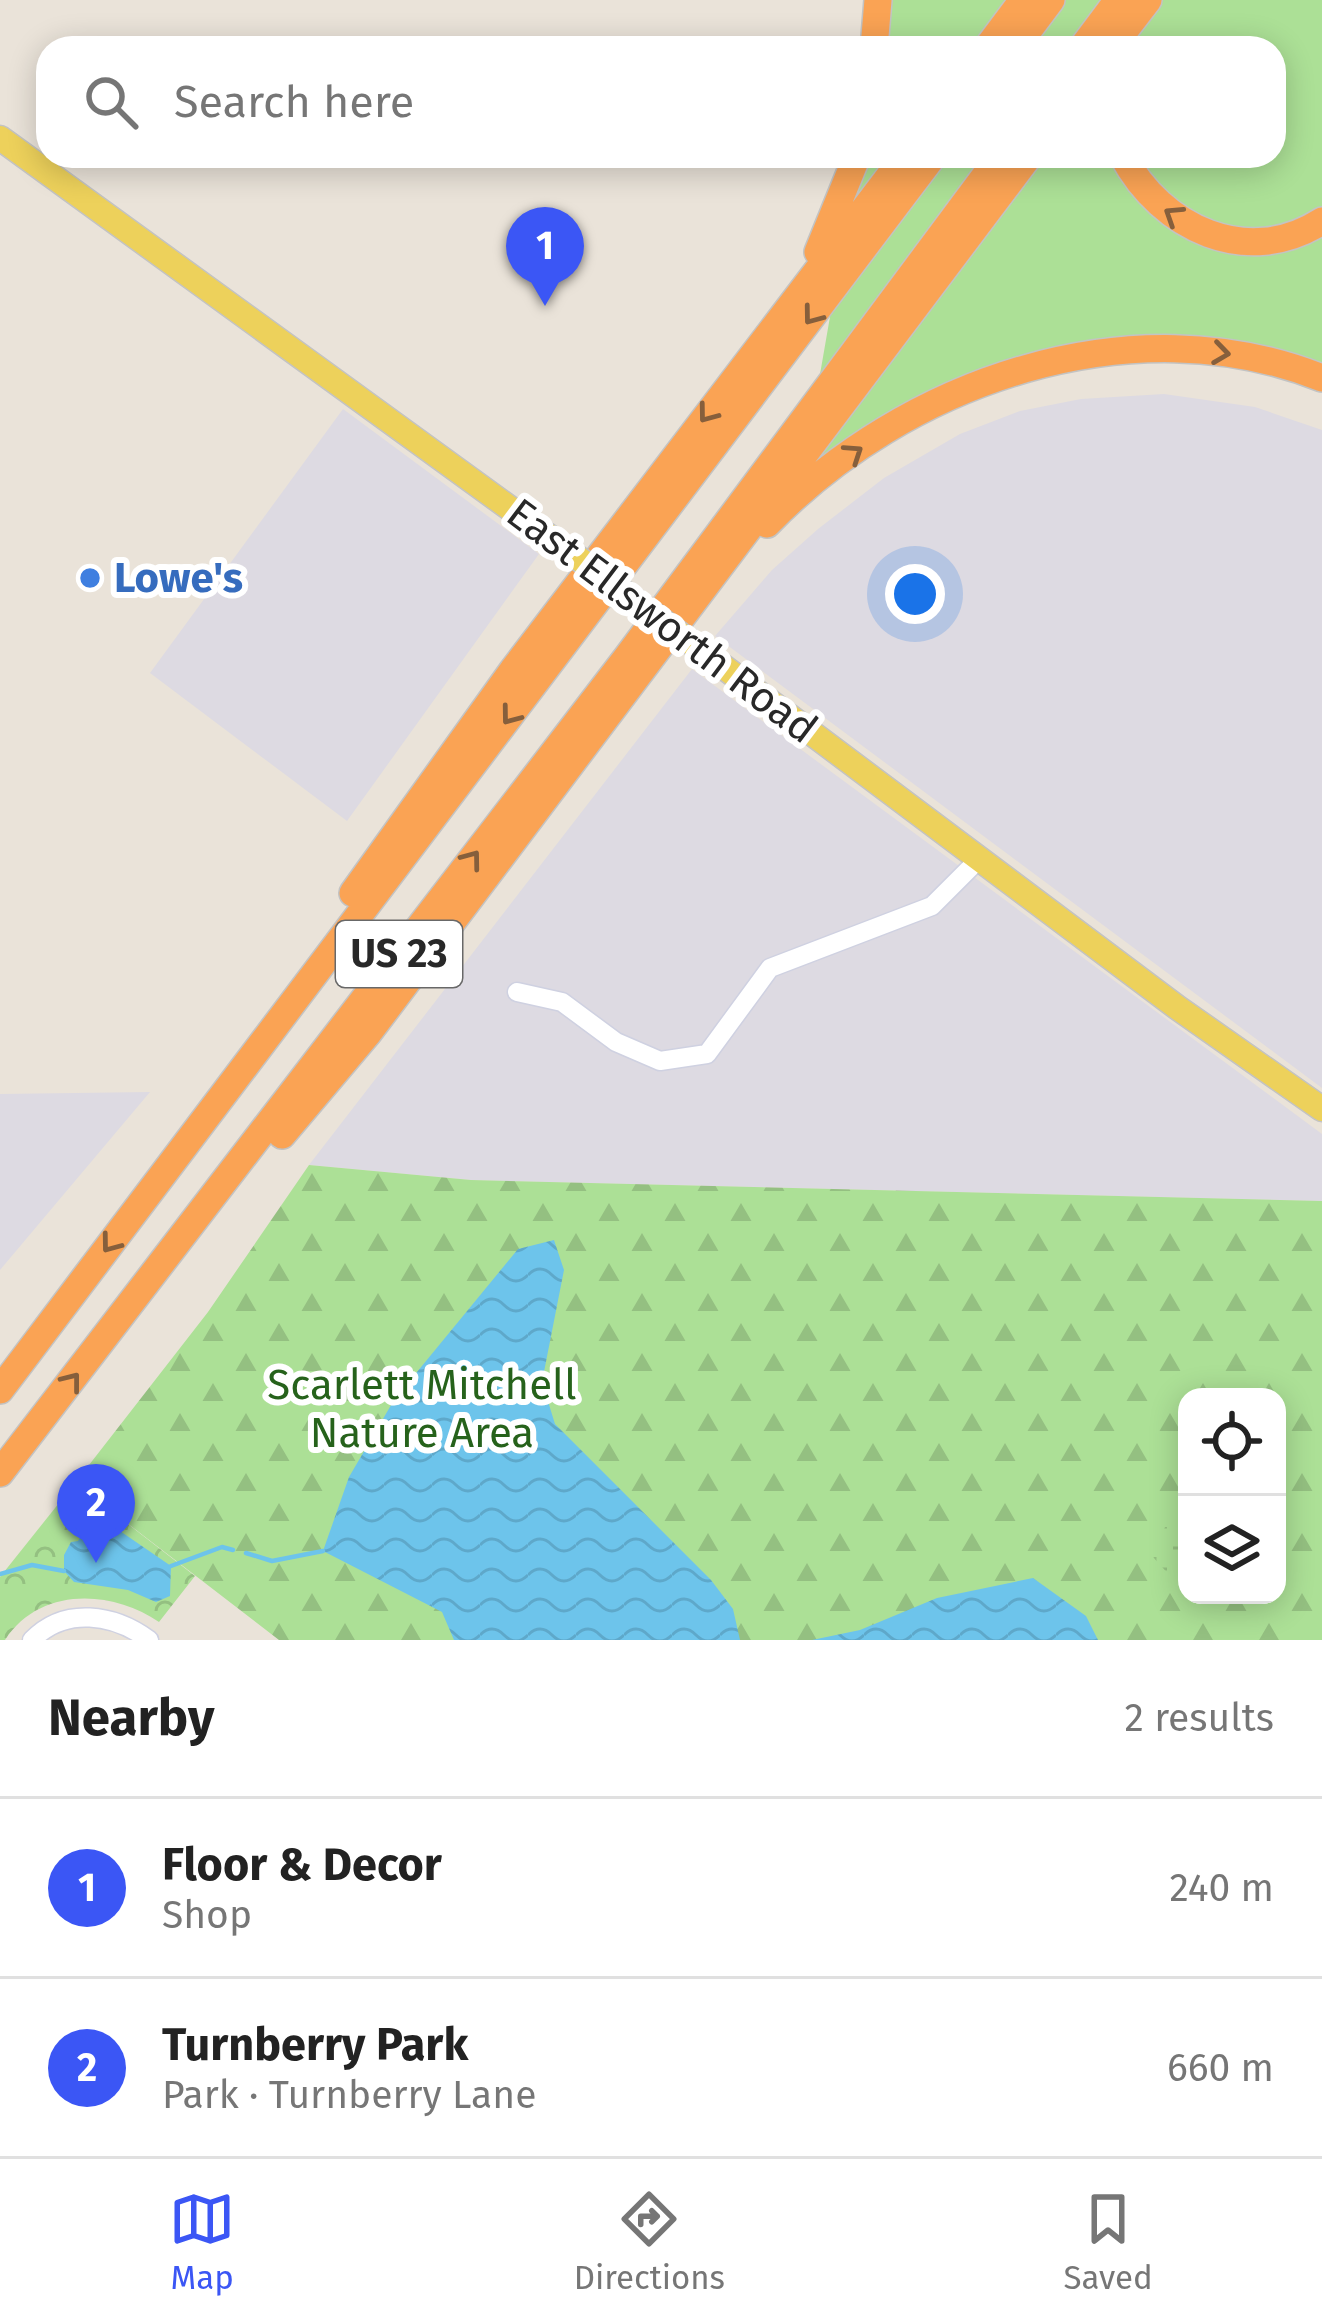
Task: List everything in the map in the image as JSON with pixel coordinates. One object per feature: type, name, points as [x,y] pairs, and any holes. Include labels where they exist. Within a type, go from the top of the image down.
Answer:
[{"type":"highway","points":[[875,36],[878,0]]},
{"type":"highway","points":[[996,36],[1023,0]]},
{"type":"highway","points":[[1024,36],[1052,0]]},
{"type":"highway","points":[[1091,36],[1118,0]]},
{"type":"highway","points":[[1121,36],[1149,0]]},
{"type":"highway","points":[[1131,36],[1149,0]]},
{"type":"highway","points":[[778,321],[824,241],[852,168]]},
{"type":"highway","points":[[181,1150],[231,1062],[513,670],[896,168]]},
{"type":"highway","name":"US 23","points":[[0,1390],[924,168]]},
{"type":"highway","name":"US 23","points":[[0,1473],[628,656],[991,168]]},
{"type":"highway","points":[[172,1252],[230,1197],[370,1032],[1019,168]]},
{"type":"highway","points":[[1131,168],[1156,204],[1210,235],[1241,241],[1280,238],[1322,220]]},
{"type":"highway","points":[[705,587],[773,517],[849,455],[909,418],[986,381],[1102,351],[1162,348],[1223,352],[1322,378]]},
{"type":"main road","name":"East Ellsworth Road","points":[[0,138],[36,164]]},
{"type":"main road","name":"East Ellsworth Road","points":[[41,168],[566,549],[1178,1008],[1322,1108]]},
{"type":"street","points":[[517,992],[562,1002],[616,1042],[660,1060],[706,1054],[770,968],[932,906],[980,859]]},
{"type":"street","points":[[32,1640],[64,1620],[89,1616],[117,1621],[149,1640]]},
{"type":"shaded area","points":[[1164,394],[1255,407],[1322,430],[1322,1088],[715,636],[772,570],[818,529],[884,478],[960,434],[1020,411],[1081,399]]},
{"type":"shaded area","points":[[343,409],[539,554],[347,821],[150,673]]},
{"type":"shaded area","points":[[692,669],[1322,1134],[1322,1201],[471,1180],[309,1165]]},
{"type":"shaded area","points":[[150,1092],[0,1270],[0,1094]]},
{"type":"green space","points":[[888,0],[1322,0],[1322,363],[1178,335],[1045,352],[802,478],[848,213],[861,168],[1286,168],[1286,36],[886,36]]},
{"type":"green space","name":"Scarlett Mitchell Nature Area","points":[[309,1165],[471,1180],[1322,1201],[1322,1640],[279,1640],[75,1483],[208,1312]]},
{"type":"green space","points":[[75,1483],[195,1576],[159,1622],[119,1603],[77,1599],[37,1610],[0,1640],[0,1577]]},
{"type":"green space","points":[[1165,1527],[1178,1528],[1178,1582],[1153,1557]]},
{"type":"water","points":[[554,1240],[564,1270],[542,1382],[555,1424],[711,1580],[733,1609],[740,1640],[454,1640],[442,1612],[323,1551],[349,1477],[394,1400],[518,1249]]},
{"type":"water","points":[[104,1520],[171,1566],[170,1596],[156,1602],[128,1590],[74,1582],[64,1571],[64,1555],[71,1542],[78,1541],[91,1521]]},
{"type":"water","points":[[1033,1578],[1086,1616],[1098,1640],[812,1640],[860,1630],[937,1598]]},
{"type":"waterway","points":[[171,1566],[222,1547],[233,1550]]},
{"type":"waterway","points":[[246,1553],[272,1561],[323,1551]]},
{"type":"waterway","points":[[0,1574],[32,1565],[64,1571]]},
{"type":"place","name":"Floor & Decor","points":[[545,306]]},
{"type":"place","name":"Lowe's","points":[[90,578]]},
{"type":"place","name":"Turnberry Park","points":[[96,1563]]}]
